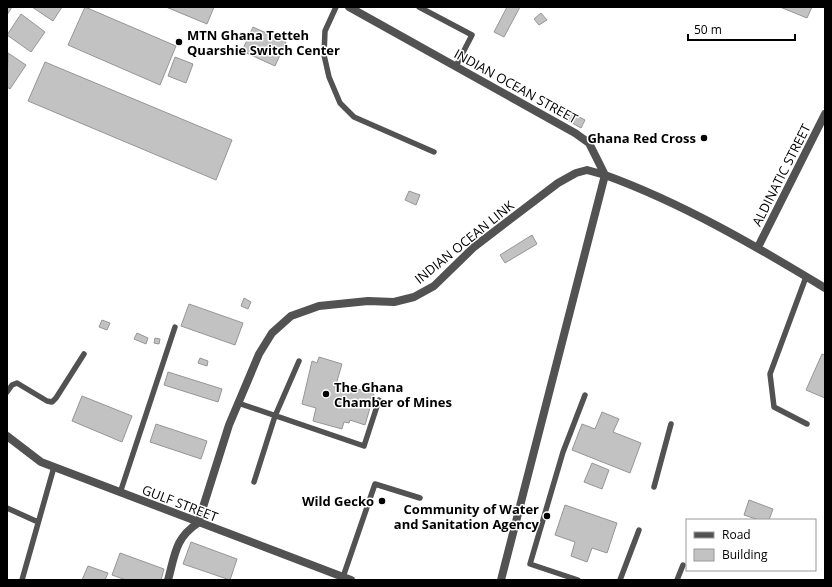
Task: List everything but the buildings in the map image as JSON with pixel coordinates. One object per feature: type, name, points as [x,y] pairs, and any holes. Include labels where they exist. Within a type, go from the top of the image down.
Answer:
[{"type":"street","name":"INDIAN OCEAN STREET","points":[[351,7],[576,133],[589,143],[605,175]]},
{"type":"street","name":"ALDINATIC STREET","points":[[758,247],[825,114]]},
{"type":"street","name":"INDIAN OCEAN LINK","points":[[198,523],[229,425],[259,354],[272,333],[291,316],[320,306],[368,301],[394,302],[414,298],[434,286],[474,248],[558,183],[576,173],[587,170],[605,175]]},
{"type":"street","points":[[501,580],[605,175],[646,189],[758,247],[825,288]]},
{"type":"street","name":"GULF STREET","points":[[7,436],[41,462],[347,579]]},
{"type":"street","points":[[168,580],[178,542],[187,530],[198,523]]},
{"type":"lane","points":[[336,7],[325,30],[324,55],[329,77],[340,103],[354,117],[434,152]]},
{"type":"lane","points":[[419,7],[472,35],[456,66]]},
{"type":"lane","points":[[806,276],[770,374],[774,407],[807,424]]},
{"type":"lane","points":[[120,493],[175,327]]},
{"type":"lane","points":[[7,392],[12,385],[16,383],[47,402],[52,402],[84,354]]},
{"type":"lane","points":[[254,482],[274,416],[299,361]]},
{"type":"lane","points":[[578,580],[530,564],[563,452],[585,395]]},
{"type":"lane","points":[[238,404],[364,446],[379,400]]},
{"type":"lane","points":[[654,487],[671,424]]},
{"type":"lane","points":[[22,580],[54,467]]},
{"type":"lane","points":[[347,579],[375,484],[420,498]]},
{"type":"lane","points":[[7,508],[38,522]]},
{"type":"lane","points":[[620,580],[639,530]]},
{"type":"lane","points":[[677,580],[683,565]]},
{"type":"place","name":"MTN Ghana Tetteh Quarshie Switch Center","points":[[179,42]]},
{"type":"place","name":"Ghana Red Cross","points":[[704,138]]},
{"type":"place","name":"The Ghana Chamber of Mines","points":[[326,394]]},
{"type":"place","name":"Wild Gecko","points":[[382,501]]},
{"type":"place","name":"Community of Water and Sanitation Agency","points":[[547,516]]}]
